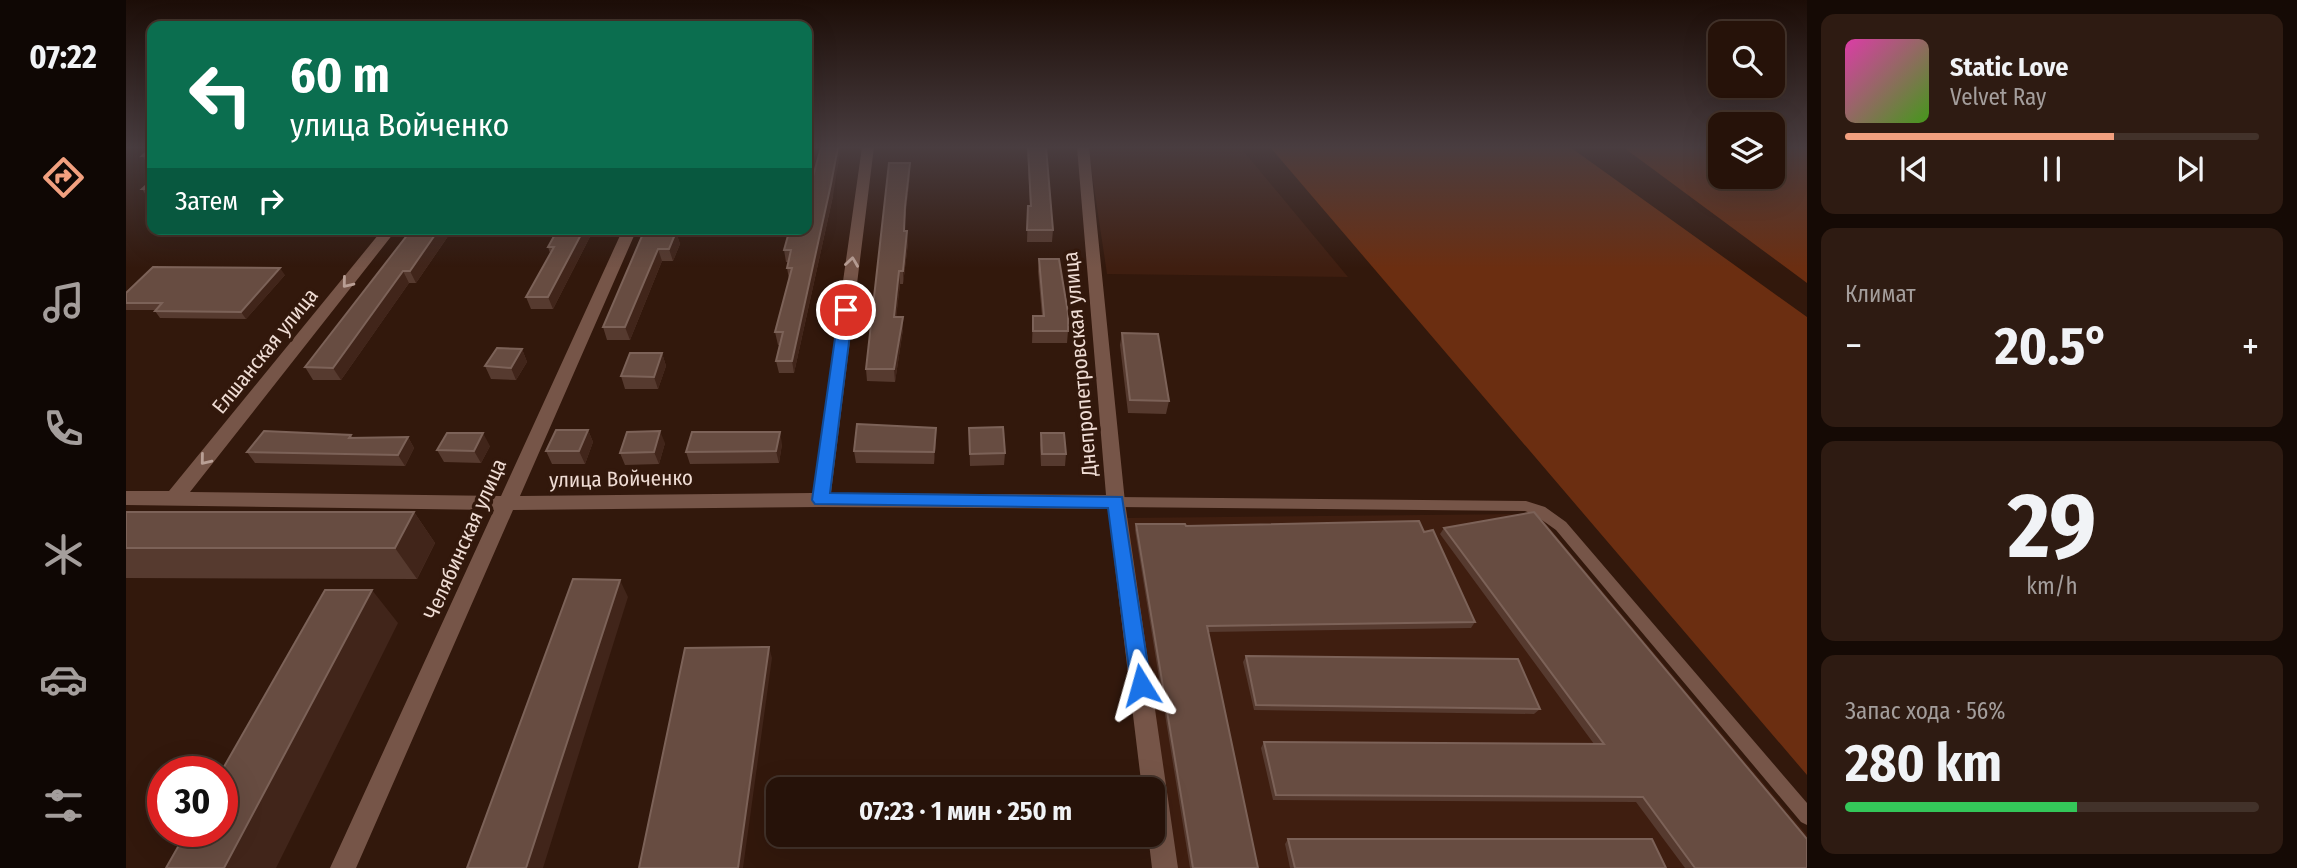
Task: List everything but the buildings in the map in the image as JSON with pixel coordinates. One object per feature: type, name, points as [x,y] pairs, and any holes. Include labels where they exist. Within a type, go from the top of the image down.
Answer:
[{"type":"street","points":[[821,500],[863,188]]},
{"type":"street","name":"Днепропетровская улица","points":[[1087,188],[1116,502],[1165,868]]},
{"type":"street","name":"Елшанская улица","points":[[174,498],[385,235]]},
{"type":"street","name":"Челябинская улица","points":[[343,868],[627,235]]},
{"type":"street","name":"улица Войченко","points":[[126,498],[505,503],[821,500],[1116,502]]},
{"type":"lane","points":[[1116,502],[1526,506],[1541,511],[1561,526],[1807,816]]},
{"type":"shaded area","points":[[1094,188],[1274,188],[1348,277],[1107,274]]},
{"type":"shaded area","points":[[1305,188],[1626,188],[1807,317],[1807,775]]},
{"type":"shaded area","points":[[1678,188],[1785,189],[1807,188],[1807,283]]},
{"type":"shaded area","points":[[1538,514],[1807,835],[1807,868],[1174,868],[1165,805],[1165,777],[1161,777],[1124,518]]},
{"type":"route","points":[[846,310],[821,500],[1116,502],[1141,685]]}]
